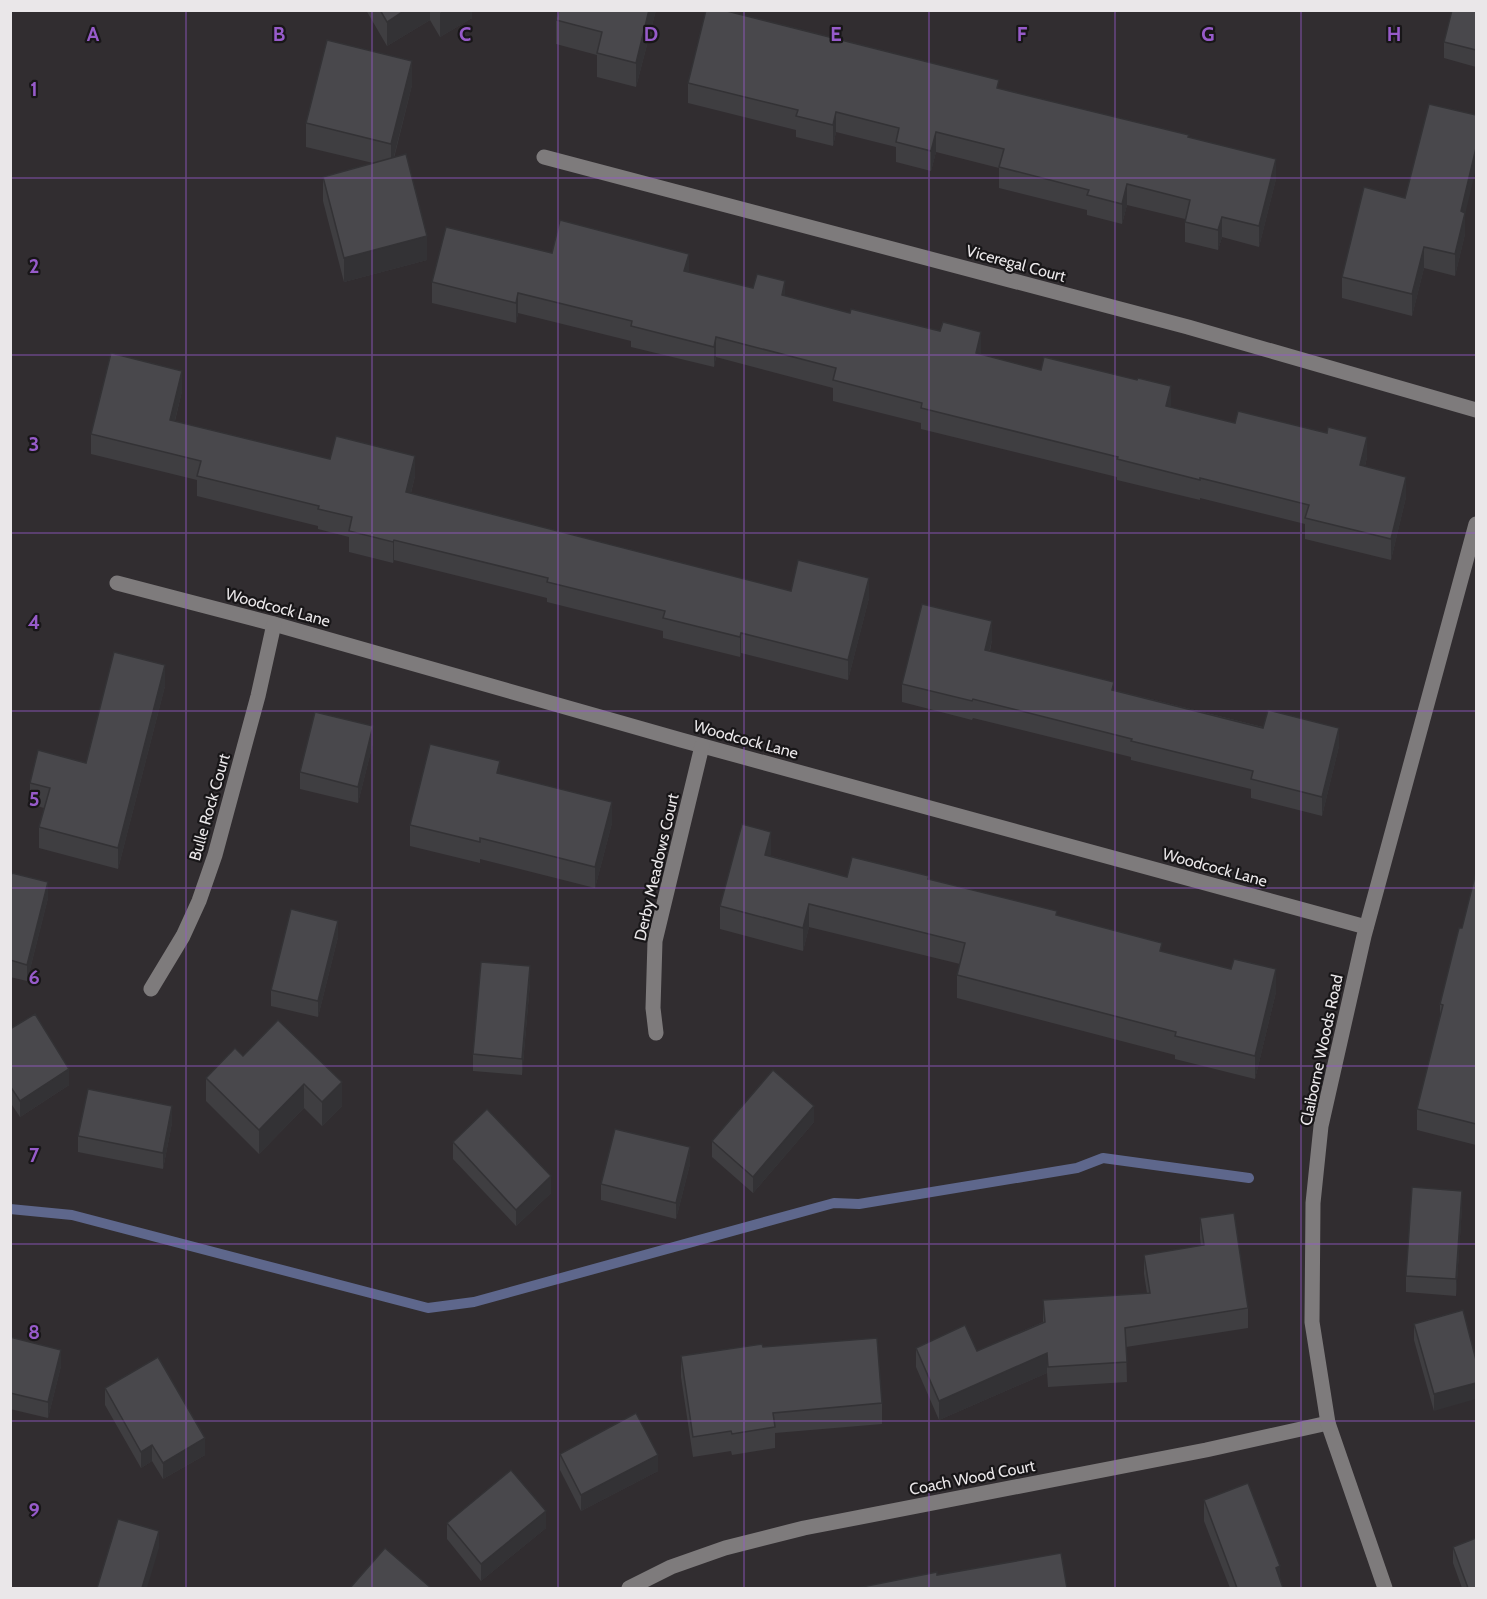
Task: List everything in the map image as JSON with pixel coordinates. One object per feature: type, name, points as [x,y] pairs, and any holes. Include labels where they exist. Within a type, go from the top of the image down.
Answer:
[{"type":"street","name":"Viceregal Court","points":[[544,157],[1188,327],[1476,410]]},
{"type":"street","name":"Claiborne Woods Road","points":[[1385,1588],[1328,1423],[1312,1322],[1313,1203],[1321,1126],[1366,927],[1476,524]]},
{"type":"street","name":"Woodcock Lane","points":[[117,583],[274,624],[702,746],[1366,927]]},
{"type":"street","name":"Bulle Rock Court","points":[[151,989],[183,936],[215,855],[258,696],[274,624]]},
{"type":"street","name":"Derby Meadows Court","points":[[656,1033],[653,1008],[655,941],[702,746]]},
{"type":"street","name":"Coach Wood Court","points":[[629,1588],[671,1567],[725,1548],[804,1528],[1206,1450],[1328,1423]]},
{"type":"building","points":[[380,10],[405,10],[387,22]]},
{"type":"building","points":[[559,10],[649,10],[636,63],[597,53],[602,32],[556,20]]},
{"type":"building","points":[[706,10],[723,10],[999,80],[997,88],[1189,135],[1188,137],[1276,159],[1259,226],[1222,217],[1218,230],[1185,222],[1190,200],[1127,184],[1122,204],[1087,195],[1089,190],[999,167],[1004,149],[936,132],[931,151],[896,142],[899,128],[836,112],[833,125],[796,116],[798,110],[688,83]]},
{"type":"building","points":[[1452,10],[1476,10],[1476,50],[1444,42]]},
{"type":"building","points":[[327,40],[412,61],[391,144],[306,123]]},
{"type":"building","points":[[1429,104],[1476,115],[1476,148],[1461,211],[1465,213],[1455,254],[1424,247],[1412,294],[1342,277],[1364,187],[1405,198]]},
{"type":"building","points":[[406,154],[427,236],[344,258],[323,177]]},
{"type":"building","points":[[560,220],[689,254],[684,271],[753,288],[757,274],[785,281],[782,295],[850,313],[851,309],[940,331],[943,322],[981,332],[976,353],[1041,370],[1044,357],[1171,386],[1166,406],[1235,423],[1238,411],[1327,433],[1328,427],[1367,437],[1360,465],[1406,477],[1391,539],[1305,518],[1309,505],[1200,478],[1200,480],[921,408],[922,403],[833,380],[836,368],[716,337],[714,347],[631,326],[632,321],[518,293],[516,303],[432,282],[446,227],[552,253]]},
{"type":"building","points":[[111,353],[182,371],[170,420],[330,459],[336,436],[415,456],[406,492],[791,591],[798,560],[869,578],[848,660],[741,633],[740,637],[663,618],[665,611],[547,582],[548,578],[349,531],[352,517],[318,509],[319,506],[197,476],[201,461],[91,434]]},
{"type":"building","points":[[922,604],[992,621],[985,650],[1114,682],[1112,690],[1263,728],[1268,710],[1339,728],[1322,797],[1251,779],[1253,771],[973,699],[972,701],[902,684]]},
{"type":"building","points":[[114,652],[165,665],[118,848],[39,827],[50,788],[30,783],[38,750],[86,763]]},
{"type":"building","points":[[315,712],[373,726],[358,787],[300,772]]},
{"type":"building","points":[[430,744],[500,761],[497,773],[612,802],[595,867],[480,838],[480,842],[410,825]]},
{"type":"building","points":[[742,824],[771,832],[765,855],[847,877],[852,857],[929,876],[928,879],[1057,911],[1056,915],[1162,943],[1160,951],[1231,969],[1234,959],[1276,969],[1255,1056],[1175,1036],[1176,1032],[957,975],[965,943],[809,904],[803,928],[720,906]]},
{"type":"building","points":[[1476,872],[1476,1124],[1417,1109],[1443,1005],[1440,1004]]},
{"type":"building","points":[[12,873],[48,882],[27,965],[10,960],[10,879]]},
{"type":"building","points":[[291,909],[338,921],[318,1001],[271,990]]},
{"type":"building","points":[[481,962],[530,966],[522,1059],[473,1054]]},
{"type":"building","points":[[35,1014],[69,1069],[20,1101],[10,1086],[10,1029]]},
{"type":"building","points":[[278,1020],[342,1082],[322,1102],[304,1084],[259,1130],[206,1078],[235,1048],[243,1056]]},
{"type":"building","points":[[773,1070],[814,1106],[753,1177],[712,1141]]},
{"type":"building","points":[[88,1089],[172,1106],[163,1153],[78,1136]]},
{"type":"building","points":[[487,1109],[551,1176],[516,1210],[453,1142]]},
{"type":"building","points":[[615,1129],[690,1147],[676,1203],[601,1184]]},
{"type":"building","points":[[1412,1187],[1462,1191],[1456,1279],[1406,1276]]},
{"type":"building","points":[[1234,1213],[1248,1308],[1125,1328],[1127,1362],[1048,1367],[1047,1353],[939,1401],[916,1348],[965,1325],[977,1351],[1045,1322],[1043,1300],[1150,1293],[1144,1255],[1204,1245],[1200,1218]]},
{"type":"building","points":[[1463,1310],[1476,1360],[1476,1383],[1434,1394],[1414,1324]]},
{"type":"building","points":[[10,1337],[61,1350],[48,1402],[10,1393]]},
{"type":"building","points":[[877,1338],[882,1403],[773,1413],[775,1427],[693,1437],[681,1356],[762,1344],[763,1347]]},
{"type":"building","points":[[158,1357],[205,1438],[163,1463],[152,1445],[141,1452],[105,1388]]},
{"type":"building","points":[[636,1413],[658,1455],[581,1495],[560,1454]]},
{"type":"building","points":[[511,1470],[546,1511],[481,1564],[447,1523]]},
{"type":"building","points":[[1248,1483],[1280,1566],[1276,1568],[1283,1588],[1237,1588],[1204,1500]]},
{"type":"building","points":[[118,1519],[159,1531],[142,1588],[97,1588]]},
{"type":"building","points":[[1476,1538],[1476,1588],[1468,1588],[1453,1547]]},
{"type":"building","points":[[385,1548],[431,1588],[350,1588]]},
{"type":"building","points":[[1061,1553],[1067,1588],[857,1588],[937,1572],[937,1575]]},
{"type":"waterway","points":[[10,1209],[72,1215],[428,1308],[474,1302],[834,1203],[859,1204],[1077,1168],[1103,1158],[1249,1178]]}]
